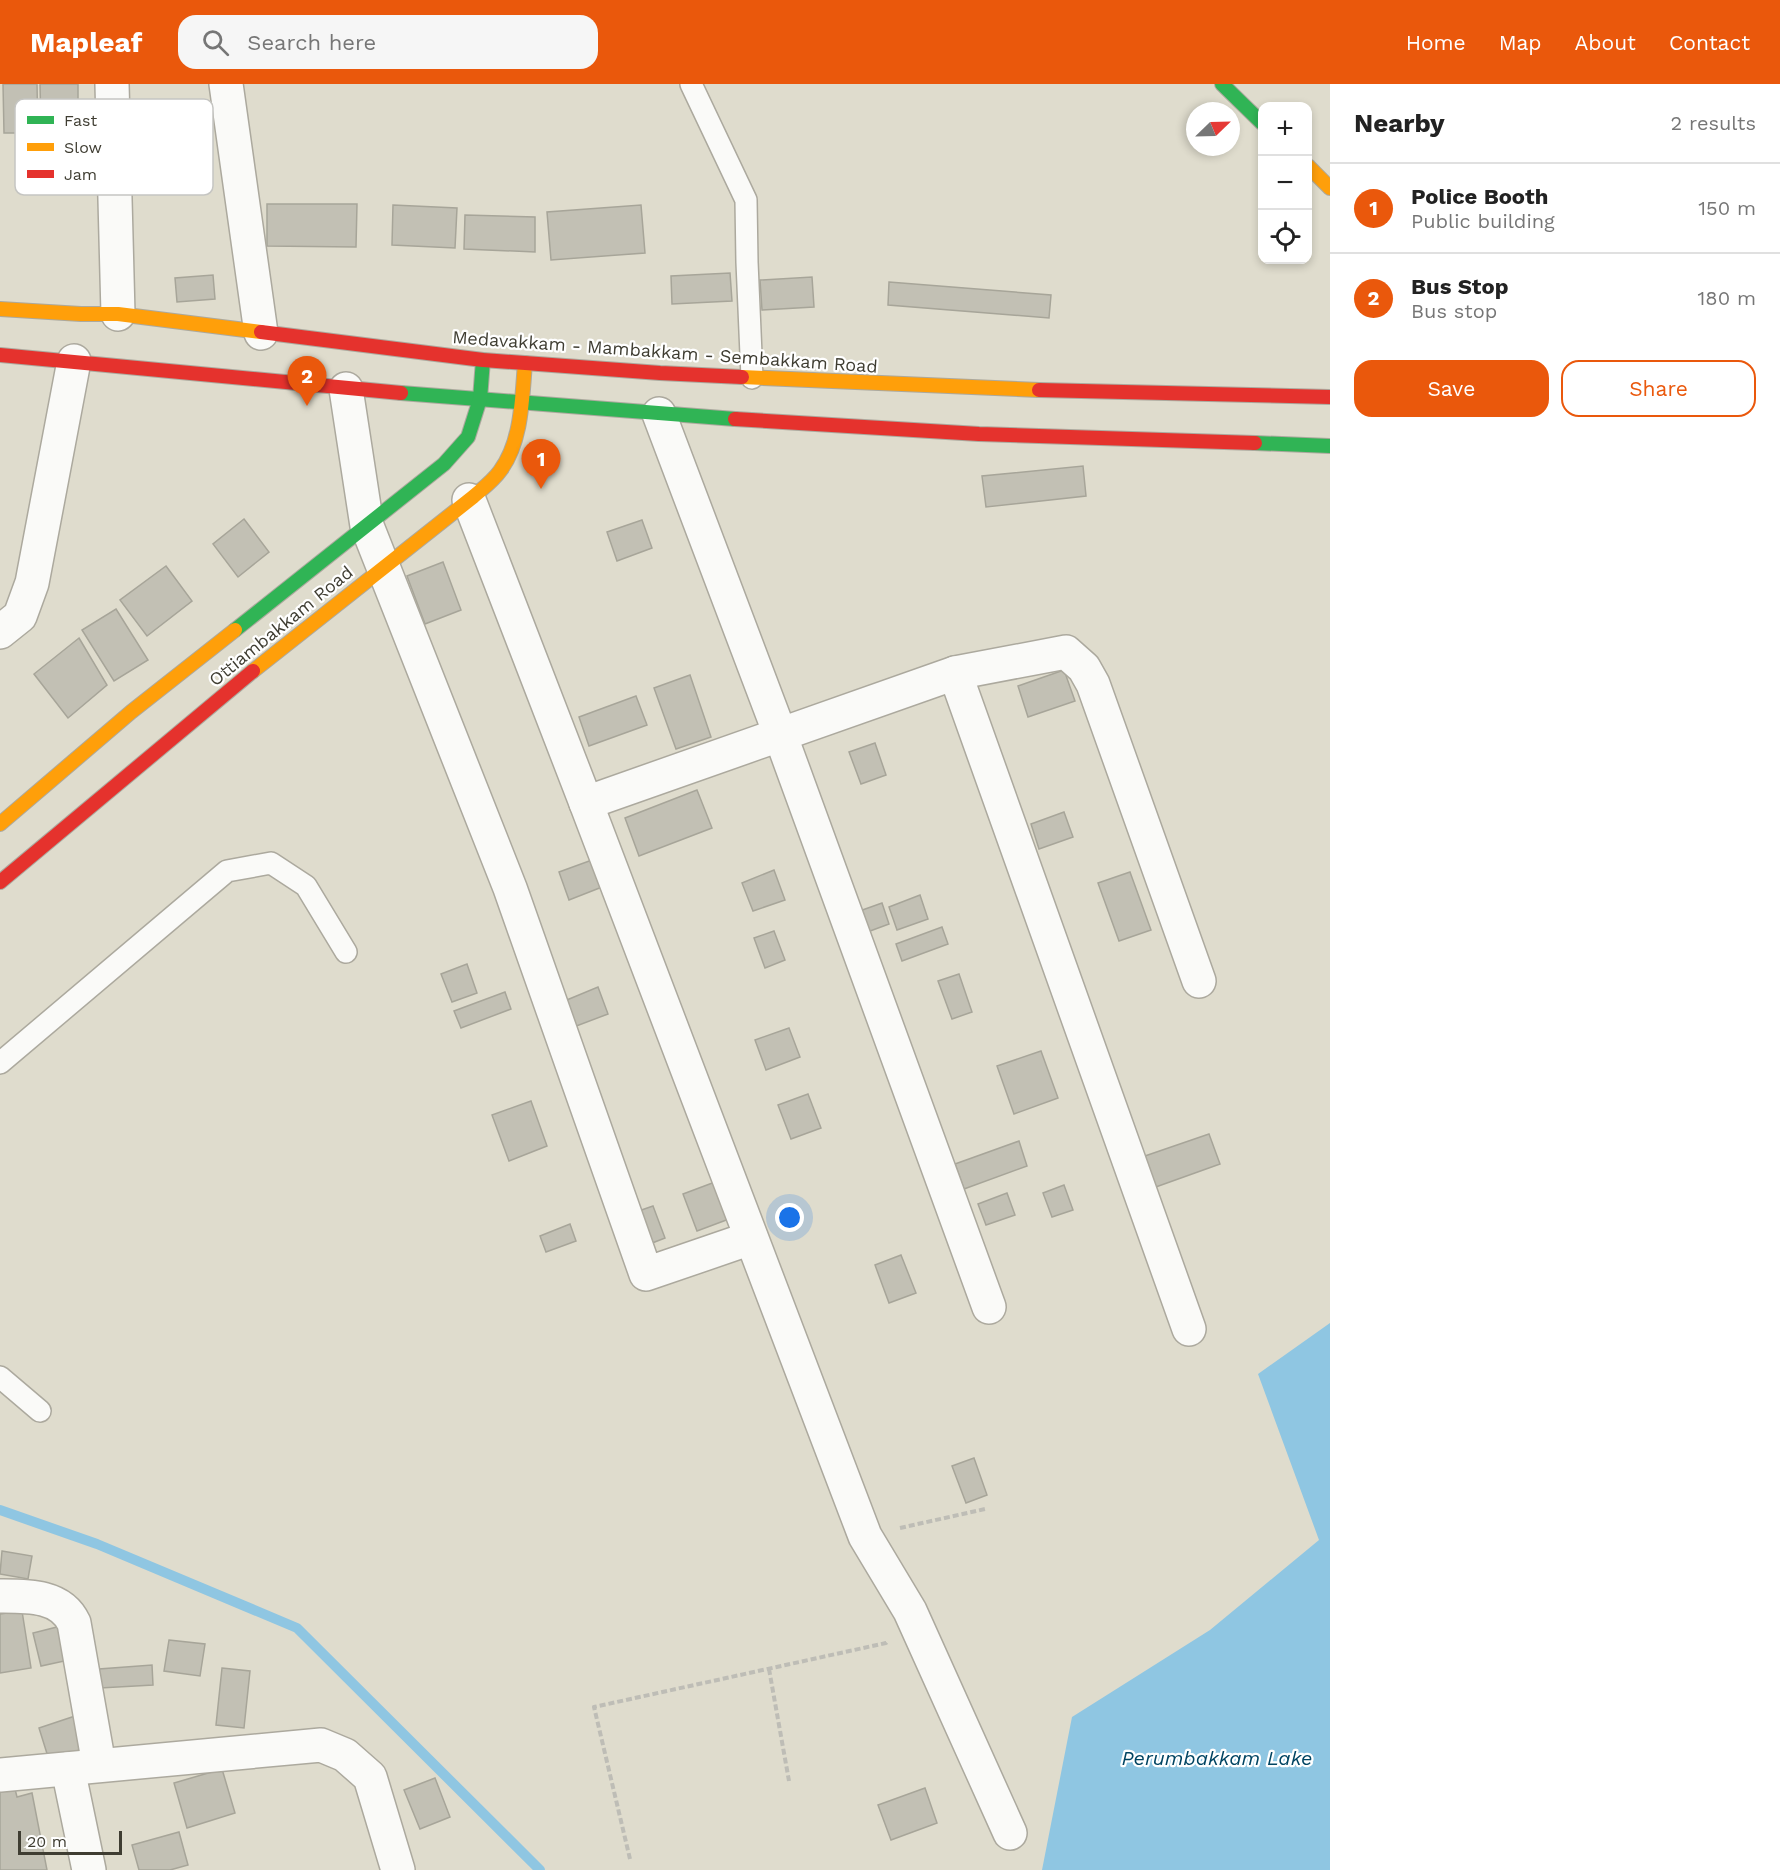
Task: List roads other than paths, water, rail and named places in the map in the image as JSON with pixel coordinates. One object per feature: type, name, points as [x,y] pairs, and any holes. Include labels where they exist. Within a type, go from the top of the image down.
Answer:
[{"type":"main road","points":[[1222,84],[1258,118]]},
{"type":"main road","points":[[1312,170],[1330,188]]},
{"type":"main road","name":"Medavakkam - Mambakkam - Sembakkam Road","points":[[0,309],[118,314],[483,360],[660,373],[981,389],[1330,397]]},
{"type":"main road","points":[[0,355],[346,389],[659,414],[979,434],[1330,446]]},
{"type":"main road","name":"Ottiambakkam Road","points":[[0,824],[131,712],[444,464],[468,437],[480,399],[483,360]]},
{"type":"main road","name":"Ottiambakkam Road","points":[[0,882],[250,673],[469,500],[501,471],[513,444],[521,403],[525,363]]},
{"type":"street","points":[[112,84],[112,99]]},
{"type":"street","points":[[226,84],[261,333]]},
{"type":"street","points":[[115,195],[118,314]]},
{"type":"street","points":[[0,632],[20,615],[32,583],[74,361]]},
{"type":"street","points":[[346,389],[367,526],[510,888],[646,1274],[751,1238]]},
{"type":"street","points":[[659,414],[780,734],[989,1307]]},
{"type":"street","points":[[469,500],[865,1536],[909,1611],[1010,1833]]},
{"type":"street","points":[[586,803],[955,673],[1066,652],[1084,668],[1093,684],[1199,981]]},
{"type":"street","points":[[955,673],[1189,1329]]},
{"type":"street","points":[[0,1596],[22,1596],[52,1601],[69,1612],[74,1623],[89,1870]]},
{"type":"street","points":[[0,1774],[321,1745],[345,1755],[370,1777],[398,1870]]},
{"type":"lane","points":[[691,84],[746,200],[752,378]]},
{"type":"lane","points":[[0,1063],[227,871],[270,862],[306,886],[346,952]]},
{"type":"lane","points":[[0,1377],[40,1410]]},
{"type":"water","name":"Perumbakkam Lake","points":[[1330,1323],[1330,1870],[1042,1870],[1072,1717],[1210,1630],[1319,1540],[1258,1374]]},
{"type":"waterway","points":[[0,1510],[97,1544],[297,1628],[540,1870]]},
{"type":"place","name":"Bus Stop","points":[[307,406]]},
{"type":"place","name":"Police Booth","points":[[541,489]]}]
